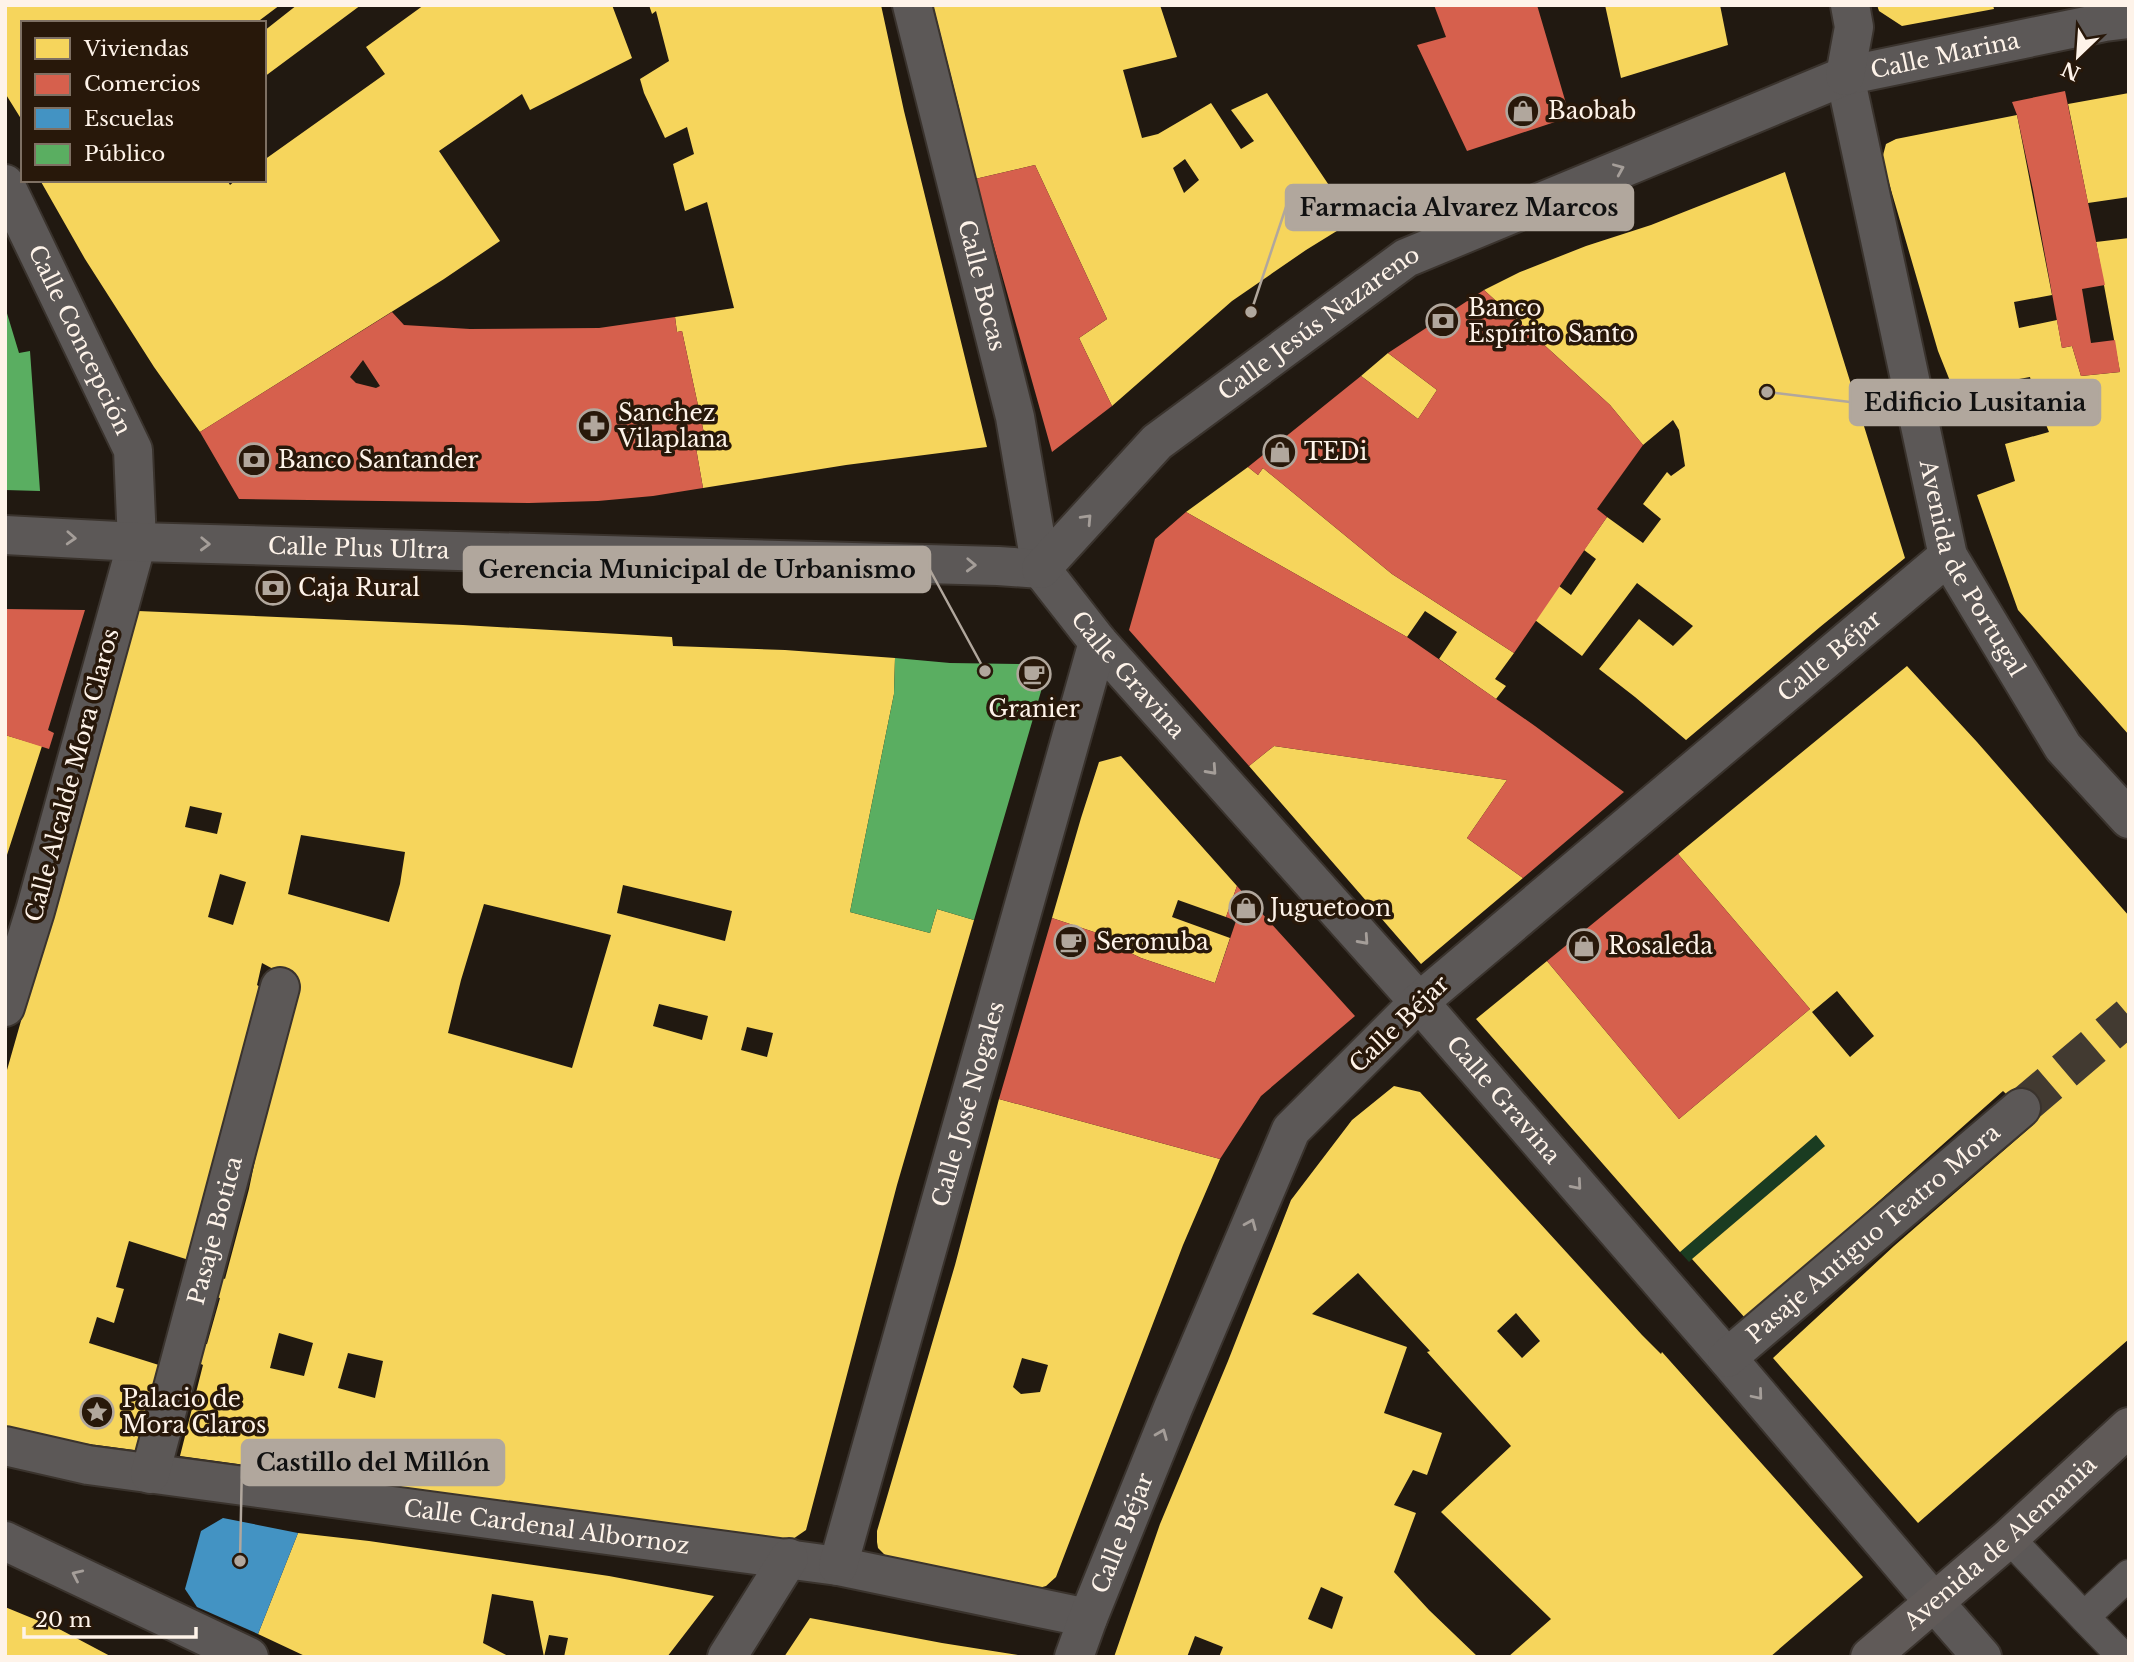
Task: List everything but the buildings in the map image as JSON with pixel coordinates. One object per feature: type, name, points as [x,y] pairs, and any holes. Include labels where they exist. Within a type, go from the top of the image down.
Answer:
[{"type":"main road","name":"Avenida de Alemania","points":[[1870,1657],[2009,1538],[2129,1427]]},
{"type":"street","name":"Calle Bocas","points":[[912,5],[1016,417],[1041,569]]},
{"type":"street","points":[[1844,75],[1854,27],[1850,5]]},
{"type":"street","name":"Calle Marina","points":[[1844,75],[2129,19]]},
{"type":"street","name":"Calle Jesús Nazareno","points":[[1041,569],[1157,442],[1406,258],[1844,75]]},
{"type":"street","name":"Avenida de Portugal","points":[[1844,75],[1948,556],[2063,747],[2129,819]]},
{"type":"street","name":"Calle Concepción","points":[[5,184],[134,450],[137,542]]},
{"type":"street","name":"Calle Plus Ultra","points":[[5,535],[137,542],[1041,569]]},
{"type":"street","name":"Calle Alcalde Mora Claros","points":[[5,1007],[36,911],[137,542]]},
{"type":"street","name":"Calle Béjar","points":[[1074,1657],[1173,1408],[1292,1130],[1419,1002],[1948,556]]},
{"type":"street","name":"Calle Gravina","points":[[1041,569],[1098,642],[1419,1002],[1982,1657]]},
{"type":"street","name":"Calle José Nogales","points":[[838,1566],[1098,642]]},
{"type":"street","name":"Pasaje Botica","points":[[150,1474],[280,987]]},
{"type":"street","name":"Pasaje Antiguo Teatro Mora","points":[[1727,1358],[2021,1108]]},
{"type":"street","name":"Calle Cardenal Albornoz","points":[[5,1446],[88,1465],[150,1474],[838,1566],[1088,1618]]},
{"type":"street","points":[[5,1541],[249,1657]]},
{"type":"street","points":[[727,1657],[789,1559]]},
{"type":"lane","points":[[2009,1538],[2123,1657]]},
{"type":"lane","points":[[2084,1617],[2129,1575]]},
{"type":"green space","points":[[1816,1135],[1825,1146],[1689,1262],[1680,1252]]},
{"type":"tunnel","points":[[2021,1108],[2129,1016]]},
{"type":"place","name":"Baobab","points":[[1523,111]]},
{"type":"place","name":"Farmacia Alvarez Marcos","points":[[1251,312]]},
{"type":"place","name":"Banco Espírito Santo","points":[[1443,321]]},
{"type":"place","name":"Edificio Lusitania","points":[[1767,392]]},
{"type":"place","name":"Sanchez Vilaplana","points":[[594,426]]},
{"type":"place","name":"TEDi","points":[[1280,452]]},
{"type":"place","name":"Banco Santander","points":[[254,460]]},
{"type":"place","name":"Caja Rural","points":[[273,588]]},
{"type":"place","name":"Gerencia Municipal de Urbanismo","points":[[985,671]]},
{"type":"place","name":"Granier","points":[[1034,674]]},
{"type":"place","name":"Juguetoon","points":[[1246,908]]},
{"type":"place","name":"Seronuba","points":[[1071,942]]},
{"type":"place","name":"Rosaleda","points":[[1584,946]]},
{"type":"place","name":"Palacio de Mora Claros","points":[[97,1412]]},
{"type":"place","name":"Castillo del Millón","points":[[240,1561]]}]
